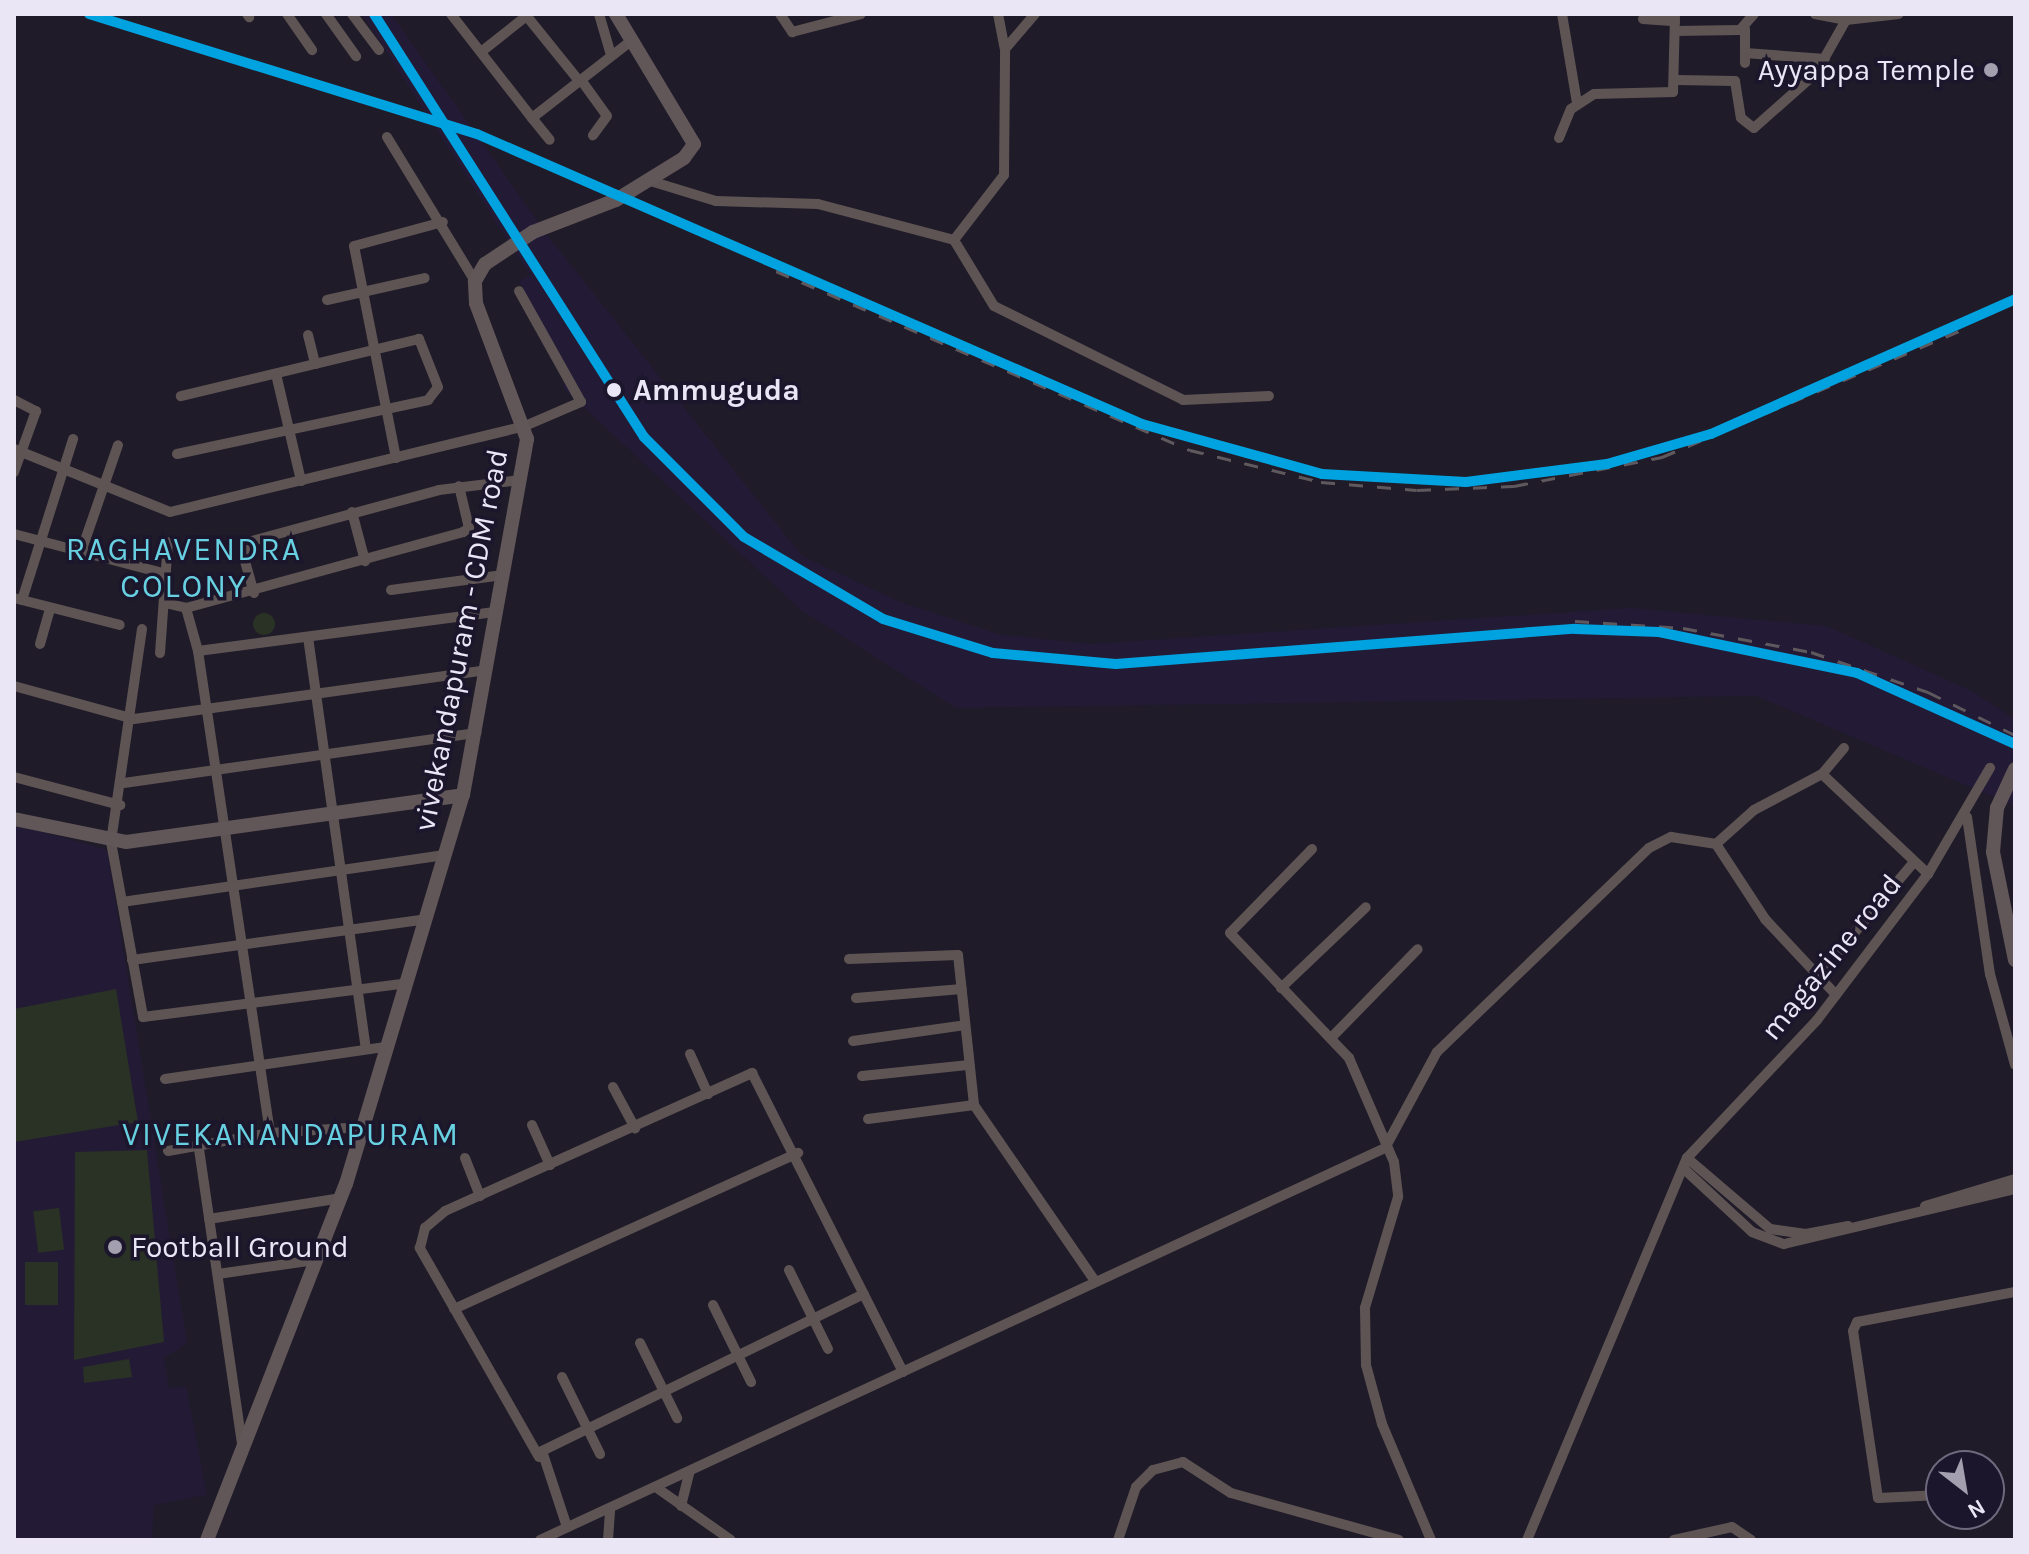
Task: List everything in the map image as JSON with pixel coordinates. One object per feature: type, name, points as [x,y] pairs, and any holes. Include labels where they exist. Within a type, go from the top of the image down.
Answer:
[{"type":"street","points":[[287,14],[312,50]]},
{"type":"street","points":[[326,14],[356,56]]},
{"type":"street","points":[[352,14],[379,50]]},
{"type":"street","points":[[451,14],[550,140]]},
{"type":"street","points":[[599,14],[611,55]]},
{"type":"street","points":[[780,14],[792,32],[861,14]]},
{"type":"street","points":[[954,240],[1004,175],[1005,49],[998,14]]},
{"type":"street","points":[[1005,49],[1035,14]]},
{"type":"street","points":[[1559,138],[1577,103],[1562,14]]},
{"type":"street","points":[[1754,14],[1745,29],[1745,58],[1825,59]]},
{"type":"street","points":[[1815,14],[1846,20],[1899,14]]},
{"type":"street","points":[[481,52],[527,15],[607,116],[593,135]]},
{"type":"street","points":[[387,137],[443,222],[475,281],[496,255],[533,232],[588,213],[684,158],[695,137],[631,41],[619,15]]},
{"type":"street","points":[[1643,19],[1745,29]]},
{"type":"street","points":[[1676,80],[1735,81],[1741,118],[1750,129],[1783,106],[1825,59],[1846,20]]},
{"type":"street","points":[[1577,103],[1600,93],[1668,96],[1676,80],[1675,22]]},
{"type":"street","points":[[532,118],[631,41]]},
{"type":"street","points":[[647,180],[716,201],[818,204],[954,240],[994,306],[1183,400],[1269,396]]},
{"type":"street","points":[[396,458],[360,293],[360,240],[443,222]]},
{"type":"street","points":[[327,300],[425,278]]},
{"type":"street","name":"vivekandapuram - CDM road","points":[[207,1540],[242,1444],[341,1198],[402,984],[463,795],[520,480],[525,426],[483,324],[475,281]]},
{"type":"street","points":[[18,450],[106,480],[170,512],[525,426],[581,402],[519,291]]},
{"type":"street","points":[[308,335],[315,364]]},
{"type":"street","points":[[177,454],[385,406],[428,400],[438,387],[419,339],[181,396]]},
{"type":"street","points":[[276,374],[301,481]]},
{"type":"street","points":[[14,400],[36,411],[18,450],[14,472]]},
{"type":"street","points":[[73,439],[18,599],[120,625]]},
{"type":"street","points":[[81,552],[118,445]]},
{"type":"street","points":[[254,593],[243,554],[248,542],[459,486],[520,480]]},
{"type":"street","points":[[165,603],[186,608],[254,593],[469,528],[459,486]]},
{"type":"street","points":[[352,512],[365,561]]},
{"type":"street","points":[[14,534],[166,574]]},
{"type":"street","points":[[160,653],[168,542]]},
{"type":"street","points":[[391,590],[503,575]]},
{"type":"street","points":[[40,644],[50,608]]},
{"type":"street","points":[[186,608],[198,651],[270,1133]]},
{"type":"street","points":[[198,651],[496,612]]},
{"type":"street","points":[[142,629],[134,719],[111,842],[143,1017],[248,1001],[402,984]]},
{"type":"street","points":[[308,637],[366,1048]]},
{"type":"street","points":[[14,686],[134,719],[485,670]]},
{"type":"street","points":[[124,783],[476,733]]},
{"type":"street","points":[[1716,844],[1754,810],[1822,774],[1844,748]]},
{"type":"street","name":"magazine road","points":[[1527,1540],[1685,1163],[1836,995],[1967,817],[1990,768]]},
{"type":"street","points":[[2015,769],[2003,790],[1993,852],[2015,960]]},
{"type":"street","points":[[1822,774],[1928,874]]},
{"type":"street","points":[[14,777],[120,805]]},
{"type":"street","points":[[14,819],[111,842],[463,795]]},
{"type":"street","points":[[1967,817],[1990,974],[2015,1065]]},
{"type":"street","points":[[540,1540],[558,1537],[567,1527],[657,1488],[1385,1148],[1437,1052],[1649,848],[1671,837],[1716,844],[1765,919],[1836,995]]},
{"type":"street","points":[[1312,849],[1230,926],[1234,940],[1331,1038],[1355,1068],[1399,1186],[1365,1308],[1366,1365],[1382,1424],[1431,1540]]},
{"type":"street","points":[[122,902],[445,855]]},
{"type":"street","points":[[1818,976],[1914,862]]},
{"type":"street","points":[[1281,988],[1366,907]]},
{"type":"street","points":[[132,960],[422,920]]},
{"type":"street","points":[[1331,1038],[1418,949]]},
{"type":"street","points":[[849,959],[954,950],[962,989],[974,1105],[1095,1281]]},
{"type":"street","points":[[856,998],[962,989]]},
{"type":"street","points":[[853,1041],[965,1025]]},
{"type":"street","points":[[165,1079],[258,1062],[384,1047]]},
{"type":"street","points":[[690,1054],[708,1094]]},
{"type":"street","points":[[862,1076],[969,1065]]},
{"type":"street","points":[[567,1527],[539,1457],[420,1248],[425,1228],[480,1196],[757,1074],[903,1372]]},
{"type":"street","points":[[613,1087],[635,1128]]},
{"type":"street","points":[[868,1119],[974,1105]]},
{"type":"street","points":[[532,1125],[550,1165]]},
{"type":"street","points":[[168,1151],[199,1149],[270,1133],[363,1127]]},
{"type":"street","points":[[199,1149],[242,1444]]},
{"type":"street","points":[[454,1309],[798,1153]]},
{"type":"street","points":[[465,1158],[480,1196]]},
{"type":"street","points":[[1685,1163],[1770,1229],[1806,1234],[1871,1224],[2015,1179]]},
{"type":"street","points":[[1921,1210],[2015,1189]]},
{"type":"street","points":[[209,1219],[341,1198]]},
{"type":"street","points":[[218,1274],[315,1260]]},
{"type":"street","points":[[789,1270],[828,1349]]},
{"type":"street","points":[[1925,1496],[1878,1498],[1853,1331],[1857,1322],[2015,1292]]},
{"type":"street","points":[[539,1457],[864,1294]]},
{"type":"street","points":[[713,1305],[751,1382]]},
{"type":"street","points":[[640,1343],[677,1418]]},
{"type":"street","points":[[562,1377],[600,1454]]},
{"type":"street","points":[[1118,1540],[1136,1487],[1153,1470],[1183,1462],[1231,1493],[1399,1540]]},
{"type":"street","points":[[681,1506],[689,1473]]},
{"type":"street","points":[[657,1488],[731,1540]]},
{"type":"street","points":[[608,1540],[610,1509]]},
{"type":"street","points":[[1674,1540],[1732,1527],[1751,1540]]},
{"type":"shaded area","points":[[362,14],[391,14],[548,236],[802,556],[900,602],[998,634],[1090,644],[1632,608],[1827,626],[1972,691],[2015,719],[2015,806],[1756,696],[956,708],[801,610],[563,388],[568,373],[519,281],[530,275]]},
{"type":"shaded area","points":[[14,824],[107,850],[187,1343],[164,1358],[169,1388],[186,1386],[207,1495],[154,1505],[152,1540],[14,1540]]},
{"type":"green space","points":[[260,613],[268,613],[275,624],[268,635],[260,635],[253,628],[253,620]]},
{"type":"green space","points":[[116,989],[138,1122],[14,1142],[14,1009]]},
{"type":"green space","name":"Football Ground","points":[[147,1150],[164,1342],[74,1360],[75,1152]]},
{"type":"green space","points":[[59,1208],[64,1250],[38,1253],[33,1211]]},
{"type":"green space","points":[[25,1262],[58,1262],[58,1305],[25,1305]]},
{"type":"green space","points":[[129,1359],[132,1377],[84,1383],[83,1367]]},
{"type":"railway","points":[[776,271],[1190,450],[1321,482],[1417,490],[1514,486],[1662,457],[1961,330]]},
{"type":"railway","points":[[1575,621],[1683,628],[1811,652],[1928,692],[2015,735]]},
{"type":"transit line","points":[[89,14],[477,134],[1142,424],[1322,474],[1466,482],[1607,464],[1711,434],[2015,299]]},
{"type":"transit line","points":[[374,14],[644,437],[744,537],[883,619],[993,653],[1116,664],[1576,629],[1659,632],[1857,673],[2015,744]]},
{"type":"place","name":"Ayyappa Temple","points":[[1991,70]]},
{"type":"place","name":"Ammuguda","points":[[614,390]]},
{"type":"place","name":"Football Ground","points":[[115,1247]]},
{"type":"district","name":"RAGHAVENDRA COLONY","points":[[184,570]]},
{"type":"district","name":"VIVEKANANDAPURAM","points":[[291,1135]]}]
